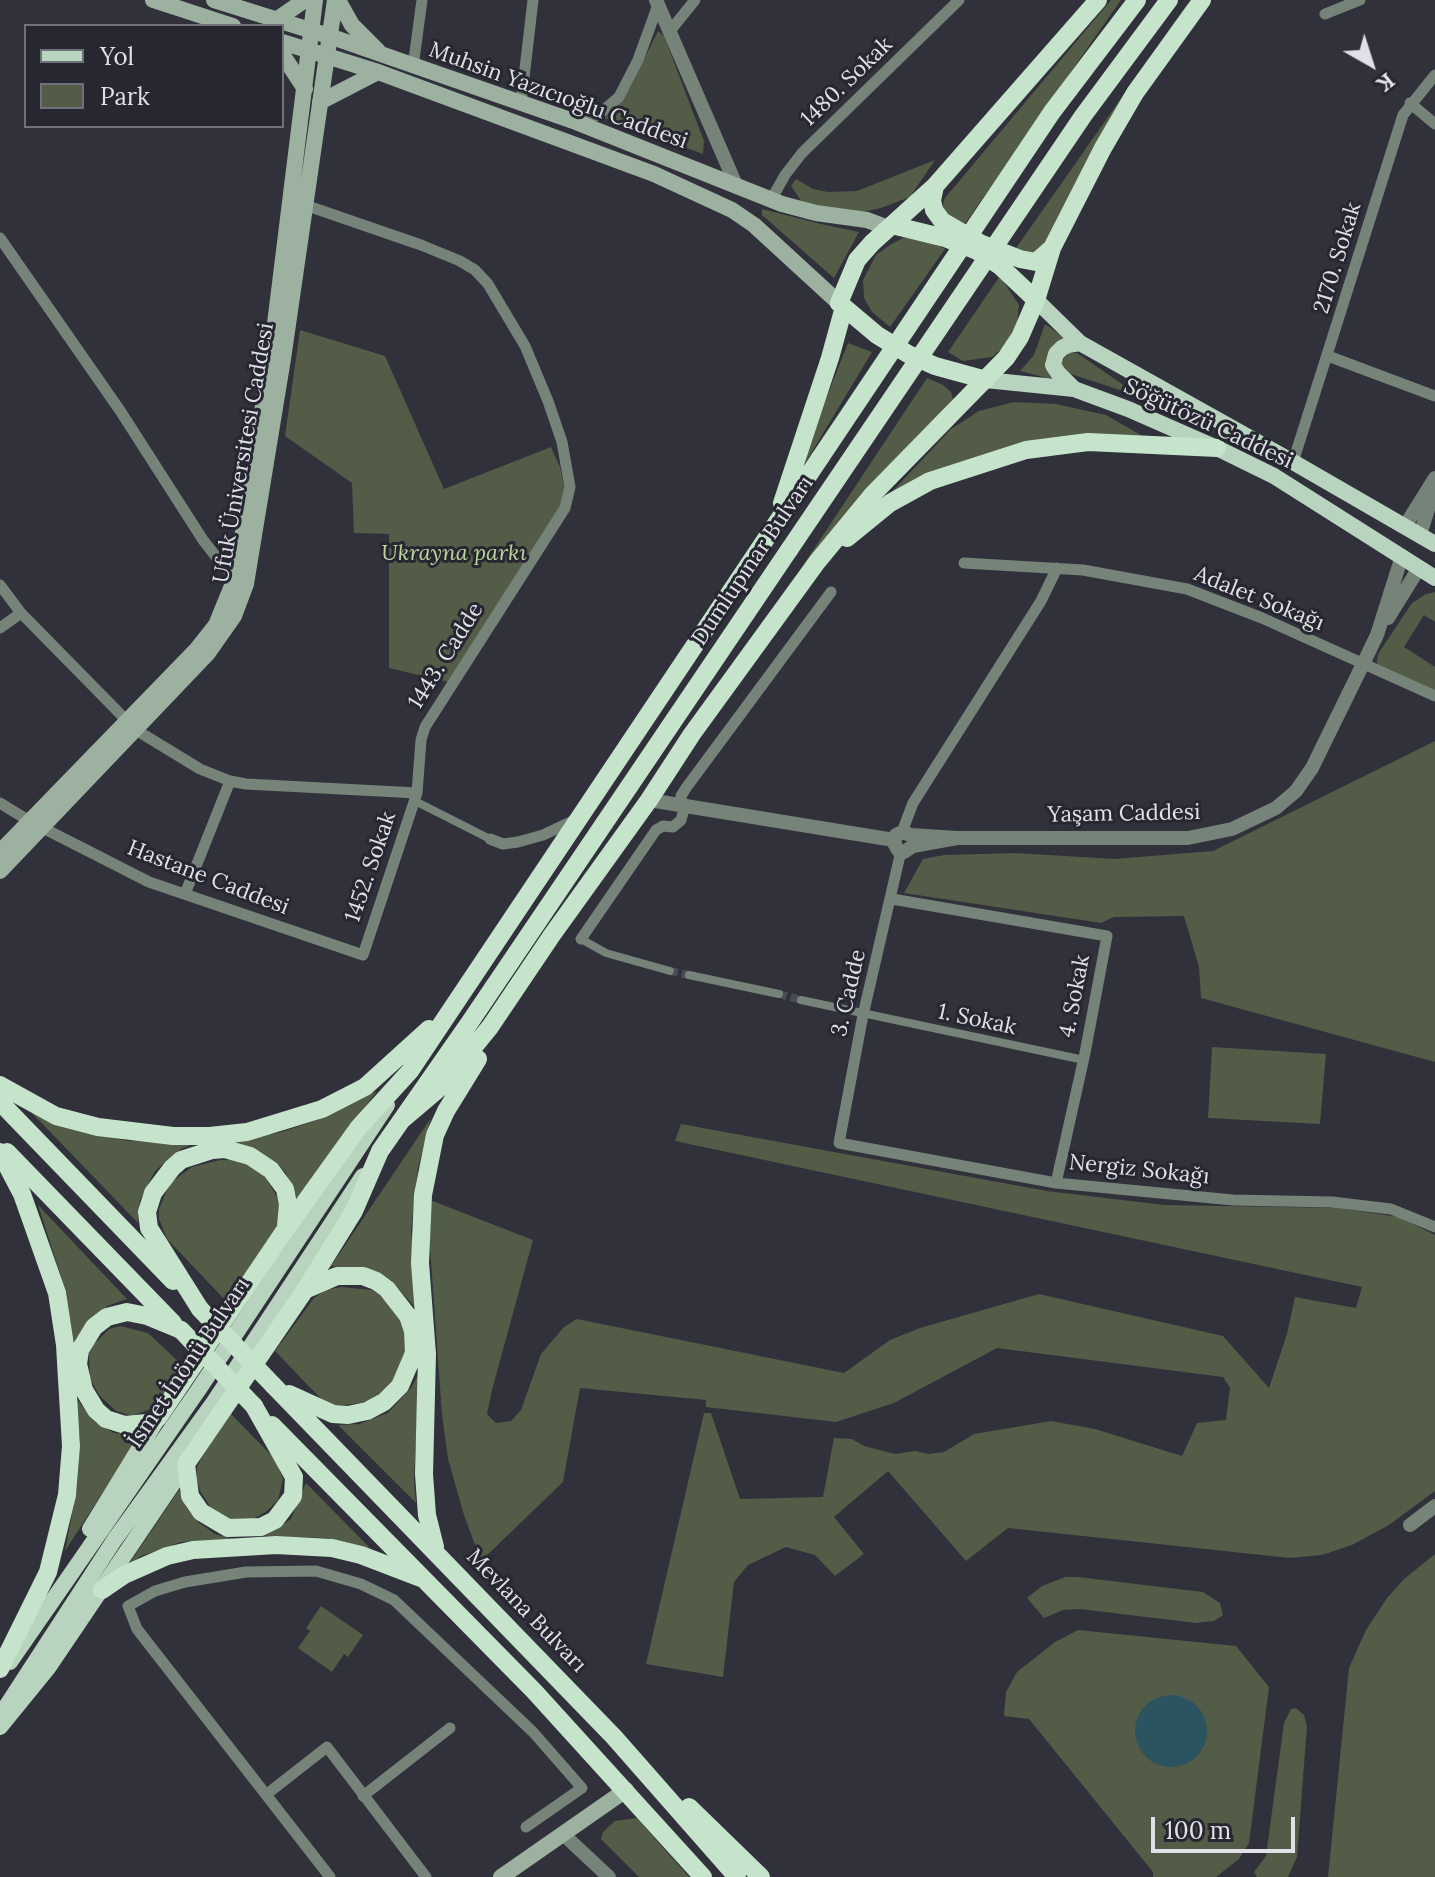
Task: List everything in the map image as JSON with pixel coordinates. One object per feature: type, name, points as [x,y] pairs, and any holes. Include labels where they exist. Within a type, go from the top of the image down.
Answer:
[{"type":"highway","name":"Dumlupınar Bulvarı","points":[[775,526],[830,358],[841,305],[857,260],[935,186],[1098,0]]},
{"type":"highway","name":"Dumlupınar Bulvarı","points":[[158,1418],[359,1127],[410,1071],[1052,112],[1137,0]]},
{"type":"highway","name":"Dumlupınar Bulvarı","points":[[186,1464],[305,1290],[354,1211],[380,1151],[1083,116],[1169,0]]},
{"type":"highway","points":[[402,1120],[442,1086],[490,1027],[692,734],[817,562],[873,494],[927,436],[986,380],[1020,337],[1036,300],[1052,248],[1103,148],[1135,93],[1202,0]]},
{"type":"highway","points":[[935,186],[932,200],[934,210],[942,221],[980,243],[1036,262],[1052,248]]},
{"type":"highway","points":[[890,227],[945,238],[977,251],[1000,266],[1036,300]]},
{"type":"highway","points":[[841,305],[877,335],[908,354],[935,366],[986,380]]},
{"type":"highway","points":[[817,562],[890,503],[930,481],[976,464],[1026,450],[1088,442],[1217,448]]},
{"type":"highway","points":[[692,734],[789,550]]},
{"type":"highway","points":[[437,1553],[430,1534],[424,1474],[427,1354],[420,1263],[425,1174],[435,1135],[446,1111],[529,983],[552,935]]},
{"type":"highway","points":[[0,1085],[56,1116],[98,1127],[173,1136],[247,1132],[322,1109],[365,1087],[386,1071],[457,1002]]},
{"type":"highway","points":[[0,1102],[200,1309]]},
{"type":"highway","points":[[0,1144],[534,1691],[703,1877]]},
{"type":"highway","points":[[200,1309],[149,1228],[147,1212],[153,1193],[172,1168],[181,1160],[212,1150],[225,1149],[250,1156],[271,1170],[285,1189],[288,1204],[285,1230]]},
{"type":"highway","points":[[0,1152],[22,1194],[57,1293],[65,1345],[71,1446],[67,1495],[48,1572],[0,1669]]},
{"type":"highway","points":[[273,1385],[321,1411],[348,1415],[367,1411],[384,1402],[400,1386],[411,1363],[414,1343],[408,1316],[387,1289],[363,1276],[337,1276],[305,1290]]},
{"type":"highway","name":"Mevlana Bulvarı","points":[[200,1309],[614,1737],[737,1877]]},
{"type":"highway","points":[[158,1418],[147,1423],[125,1425],[106,1419],[96,1410],[84,1390],[78,1364],[80,1350],[94,1327],[115,1314],[135,1313],[181,1330]]},
{"type":"highway","points":[[186,1464],[190,1496],[201,1512],[217,1523],[228,1528],[247,1529],[275,1520],[293,1496],[294,1477],[254,1406]]},
{"type":"highway","points":[[102,1590],[124,1575],[167,1556],[193,1550],[276,1545],[332,1548],[361,1555],[426,1580]]},
{"type":"highway","points":[[614,1737],[761,1877]]},
{"type":"main road","points":[[153,0],[227,24]]},
{"type":"main road","name":"Muhsin Yazıcıoğlu Caddesi","points":[[214,0],[332,37],[380,64],[654,174],[732,210],[754,225],[841,305]]},
{"type":"main road","points":[[276,20],[305,0]]},
{"type":"main road","name":"Ufuk Üniversitesi Caddesi","points":[[0,871],[37,825],[132,725],[208,653],[234,616],[281,373],[315,0]]},
{"type":"main road","points":[[320,102],[380,64],[337,0]]},
{"type":"main road","name":"Ufuk Üniversitesi Caddesi","points":[[298,202],[320,102],[337,0]]},
{"type":"main road","name":"Muhsin Yazıcıoğlu Caddesi","points":[[284,43],[328,56],[413,67],[576,122],[771,200],[816,213],[867,220],[890,227]]},
{"type":"main road","points":[[284,57],[305,89]]},
{"type":"main road","name":"Söğütözü Caddesi","points":[[1036,300],[1080,343],[1435,544]]},
{"type":"main road","points":[[1074,389],[1053,365],[1056,354],[1062,348],[1080,343]]},
{"type":"main road","name":"Söğütözü Caddesi","points":[[986,380],[1074,389],[1217,448],[1274,476],[1435,578]]},
{"type":"main road","points":[[1402,556],[1405,526]]},
{"type":"main road","points":[[1419,568],[1420,535]]},
{"type":"main road","name":"Ufuk Üniversitesi Caddesi","points":[[0,852],[37,825]]},
{"type":"main road","name":"İsmet İnönü Bulvarı","points":[[0,1676],[199,1389],[410,1071]]},
{"type":"main road","name":"İsmet İnönü Bulvarı","points":[[0,1716],[115,1539],[214,1402],[380,1151]]},
{"type":"main road","points":[[64,1584],[95,1518],[158,1418]]},
{"type":"main road","points":[[0,1727],[48,1668],[186,1464]]},
{"type":"main road","points":[[501,1877],[626,1790]]},
{"type":"street","points":[[413,67],[422,0]]},
{"type":"street","points":[[521,103],[533,0]]},
{"type":"street","points":[[670,31],[695,0]]},
{"type":"street","name":"1480. Sokak","points":[[771,200],[802,153],[959,0]]},
{"type":"street","points":[[1340,0],[1325,14],[1360,0]]},
{"type":"street","points":[[657,3],[736,185]]},
{"type":"street","points":[[576,122],[598,115],[619,97],[638,60],[657,3]]},
{"type":"street","name":"2170. Sokak","points":[[1293,462],[1403,115],[1435,75]]},
{"type":"street","points":[[1410,103],[1435,124]]},
{"type":"street","name":"1443. Cadde","points":[[298,202],[421,245],[475,270],[499,299],[525,346],[548,401],[566,459],[570,487],[565,508],[425,727],[416,797]]},
{"type":"street","points":[[0,238],[4,253],[121,412],[203,540],[224,567],[241,580]]},
{"type":"street","points":[[1328,356],[1435,396]]},
{"type":"street","points":[[1405,526],[1435,478]]},
{"type":"street","points":[[1420,535],[1435,487]]},
{"type":"street","name":"Yaşam Caddesi","points":[[1377,635],[1402,556]]},
{"type":"street","name":"Adalet Sokağı","points":[[964,563],[1057,568],[1154,581],[1197,593],[1262,618],[1435,696]]},
{"type":"street","name":"3. Cadde","points":[[839,1143],[863,1015],[913,803],[1041,601],[1057,568]]},
{"type":"street","name":"Yaşam Caddesi","points":[[649,800],[904,841],[957,838],[1188,838],[1243,824],[1276,808],[1296,791],[1312,768],[1377,635],[1419,568]]},
{"type":"street","points":[[0,585],[21,613],[132,725],[187,763],[230,781],[416,797],[503,844],[543,835],[579,819]]},
{"type":"street","points":[[670,971],[606,953],[581,939],[656,830],[663,826],[673,827],[681,820],[681,796],[686,788],[831,592]]},
{"type":"street","points":[[0,628],[21,613]]},
{"type":"street","points":[[185,894],[230,781]]},
{"type":"street","name":"1452. Sokak","points":[[363,955],[416,797]]},
{"type":"street","name":"Hastane Caddesi","points":[[0,803],[138,877],[363,955]]},
{"type":"street","name":"4. Sokak","points":[[892,899],[1107,936],[1084,1060],[1056,1183]]},
{"type":"street","points":[[689,975],[779,994]]},
{"type":"street","name":"1. Sokak","points":[[801,1000],[1084,1060]]},
{"type":"street","name":"Nergiz Sokağı","points":[[839,1143],[1056,1183],[1233,1200],[1365,1205],[1391,1209],[1435,1227]]},
{"type":"street","points":[[1410,1525],[1435,1506]]},
{"type":"street","points":[[330,1877],[137,1629],[128,1606],[155,1591],[246,1572],[316,1571],[361,1584],[394,1600],[533,1732],[582,1788],[526,1827]]},
{"type":"street","points":[[363,1796],[450,1728]]},
{"type":"street","points":[[267,1794],[327,1747],[426,1877]]},
{"type":"street","points":[[564,1835],[609,1877]]},
{"type":"green space","points":[[1111,0],[1121,0],[962,228],[949,222],[942,207],[945,198]]},
{"type":"green space","points":[[1190,0],[1110,128],[1039,254],[1014,251]]},
{"type":"green space","points":[[658,31],[664,36],[704,141],[703,154],[604,118],[630,88]]},
{"type":"green space","points":[[935,160],[910,197],[862,212],[841,211],[802,202],[791,186],[796,179],[813,189],[828,192],[857,191]]},
{"type":"green space","points":[[762,209],[859,232],[834,278],[762,215]]},
{"type":"green space","points":[[923,237],[945,249],[890,327],[872,312],[864,298],[863,280],[876,255],[903,238]]},
{"type":"green space","points":[[1000,276],[1019,305],[1017,324],[1004,347],[992,357],[963,361],[948,352]]},
{"type":"green space","points":[[1045,324],[1065,338],[1048,370],[1051,379],[1020,371],[1034,355]]},
{"type":"green space","name":"Ukrayna parkı","points":[[300,330],[385,356],[444,489],[551,447],[560,467],[565,490],[559,509],[448,682],[389,668],[389,534],[354,533],[352,483],[285,436]]},
{"type":"green space","points":[[848,343],[872,352],[792,485]]},
{"type":"green space","points":[[1069,353],[1077,353],[1141,397],[1068,373],[1060,363]]},
{"type":"green space","points":[[927,378],[943,385],[951,392],[953,399],[802,567]]},
{"type":"green space","points":[[1014,402],[1056,404],[1106,415],[1146,438],[1067,439],[877,508],[951,429],[979,411]]},
{"type":"green space","points":[[1435,592],[1435,622],[1424,615],[1404,647],[1435,667],[1435,693],[1378,667],[1377,662],[1378,654],[1412,603]]},
{"type":"green space","points":[[1435,741],[1435,1062],[1201,998],[1199,967],[1184,916],[1114,917],[1101,923],[904,893],[923,859],[944,855],[1016,853],[1114,859],[1213,851]]},
{"type":"green space","points":[[1212,1047],[1326,1054],[1320,1124],[1208,1118]]},
{"type":"green space","points":[[377,1091],[297,1199],[286,1173],[277,1163],[250,1147],[225,1141],[278,1133],[315,1121]]},
{"type":"green space","points":[[29,1110],[89,1133],[128,1141],[198,1142],[181,1149],[155,1171],[140,1200],[138,1223]]},
{"type":"green space","points":[[431,1118],[418,1168],[411,1230],[418,1311],[391,1280],[368,1270],[331,1266]]},
{"type":"green space","points":[[681,1124],[1047,1191],[1164,1205],[1337,1208],[1399,1217],[1435,1235],[1435,1491],[1389,1525],[1352,1545],[1322,1555],[1290,1558],[1008,1528],[966,1561],[888,1471],[834,1517],[864,1554],[835,1576],[815,1555],[786,1547],[748,1565],[734,1582],[723,1677],[646,1664],[704,1413],[711,1413],[740,1499],[823,1497],[834,1438],[852,1439],[864,1446],[895,1454],[915,1451],[928,1454],[944,1452],[974,1434],[1051,1421],[1095,1429],[1182,1456],[1197,1423],[1226,1420],[1230,1388],[1223,1377],[997,1348],[894,1403],[836,1422],[706,1407],[706,1400],[580,1388],[563,1482],[481,1561],[448,1459],[430,1247],[430,1200],[533,1240],[487,1414],[496,1423],[511,1421],[521,1410],[541,1354],[564,1327],[577,1319],[844,1373],[890,1340],[920,1328],[1039,1294],[1223,1336],[1269,1388],[1287,1334],[1295,1297],[1356,1308],[1362,1287],[675,1141]]},
{"type":"green space","points":[[220,1160],[255,1167],[266,1178],[279,1200],[280,1217],[276,1228],[226,1301],[167,1239],[159,1219],[159,1209],[170,1183],[192,1167]]},
{"type":"green space","points":[[38,1205],[127,1299],[107,1306],[85,1327],[74,1343],[64,1286]]},
{"type":"green space","points":[[341,1287],[372,1290],[385,1299],[402,1322],[406,1334],[405,1358],[394,1382],[376,1397],[361,1403],[335,1406],[325,1403],[275,1351],[314,1298],[325,1290]]},
{"type":"green space","points":[[120,1326],[148,1333],[183,1366],[153,1408],[132,1416],[116,1411],[99,1395],[90,1378],[89,1354],[94,1344],[109,1329]]},
{"type":"green space","points":[[419,1373],[414,1480],[416,1503],[338,1425],[359,1424],[388,1413],[411,1388]]},
{"type":"green space","points":[[75,1397],[95,1422],[114,1433],[140,1434],[65,1551],[77,1488],[80,1439]]},
{"type":"green space","points":[[230,1413],[276,1460],[283,1479],[278,1500],[253,1519],[229,1519],[211,1508],[197,1480],[197,1467]]},
{"type":"green space","points":[[306,1483],[370,1548],[327,1538],[265,1536],[291,1519]]},
{"type":"green space","points":[[179,1490],[186,1507],[198,1522],[215,1534],[233,1539],[181,1542],[141,1556],[129,1564]]},
{"type":"green space","points":[[1435,1554],[1435,1877],[1328,1877],[1349,1668],[1366,1630],[1387,1598],[1404,1579]]},
{"type":"green space","points":[[1065,1577],[1203,1592],[1220,1603],[1223,1615],[1214,1621],[1196,1623],[1080,1609],[1063,1610],[1044,1618],[1027,1598],[1042,1586]]},
{"type":"green space","points":[[321,1606],[363,1635],[348,1657],[344,1654],[332,1672],[298,1648],[310,1631],[306,1628]]},
{"type":"green space","points":[[1078,1630],[1236,1646],[1269,1687],[1249,1843],[1239,1859],[1216,1877],[1153,1877],[1153,1872],[1029,1719],[1004,1716],[1006,1692],[1017,1672],[1055,1642]]},
{"type":"green space","points":[[1296,1708],[1304,1715],[1307,1726],[1297,1857],[1288,1877],[1257,1877],[1254,1872],[1266,1856],[1284,1723],[1291,1709]]},
{"type":"green space","points":[[637,1818],[689,1877],[639,1877],[601,1839],[603,1832],[615,1821]]},
{"type":"water","points":[[1171,1695],[1191,1701],[1201,1711],[1207,1731],[1201,1751],[1191,1761],[1171,1767],[1151,1761],[1141,1751],[1135,1731],[1141,1711],[1151,1701]]},
{"type":"tunnel","points":[[670,971],[689,975]]},
{"type":"tunnel","points":[[779,994],[801,1000]]}]
